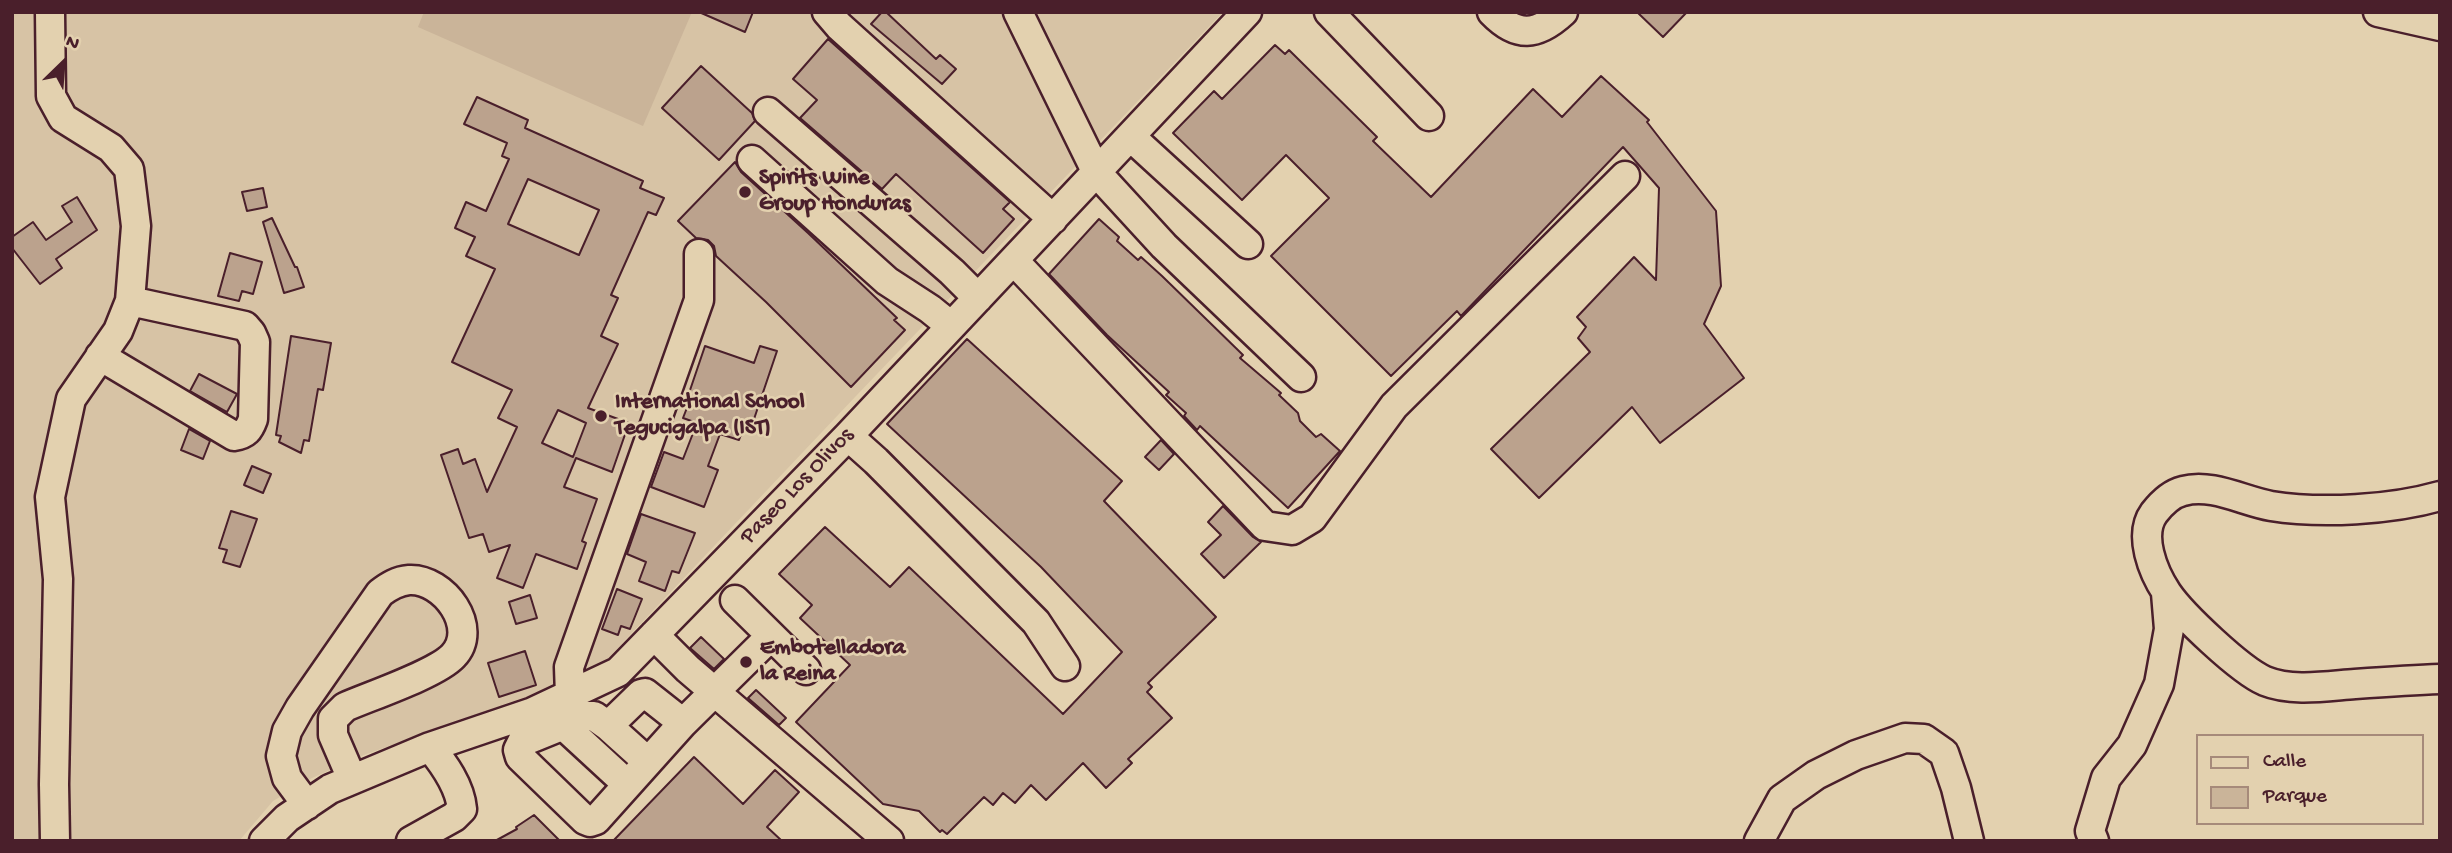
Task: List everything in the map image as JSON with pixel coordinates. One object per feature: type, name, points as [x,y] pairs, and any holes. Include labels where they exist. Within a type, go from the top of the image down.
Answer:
[{"type":"street","points":[[50,12],[51,96],[63,118],[111,148],[128,169],[136,226],[130,301],[118,331],[71,398],[50,497],[58,579],[55,841]]},
{"type":"street","points":[[827,12],[839,26],[1053,219]]},
{"type":"street","points":[[1018,12],[1097,173],[1164,246],[1301,377]]},
{"type":"street","name":"Paseo Los Olivos","points":[[264,841],[287,818],[330,789],[430,747],[533,712],[618,672],[848,436],[1247,12]]},
{"type":"street","points":[[1329,12],[1429,116]]},
{"type":"street","points":[[1492,12],[1506,27],[1525,30],[1546,27],[1563,12]]},
{"type":"street","points":[[2378,12],[2440,26]]},
{"type":"street","points":[[768,112],[952,272],[978,298]]},
{"type":"street","points":[[1131,137],[1248,244]]},
{"type":"street","points":[[752,160],[887,281],[930,309],[950,326]]},
{"type":"street","points":[[1014,261],[1265,526],[1292,530],[1312,517],[1394,406],[1625,176]]},
{"type":"street","points":[[570,696],[569,667],[699,300],[699,254]]},
{"type":"street","points":[[100,356],[234,436],[244,434],[250,428],[253,419],[255,342],[251,333],[245,327],[130,301]]},
{"type":"street","points":[[848,436],[1036,622],[1065,666]]},
{"type":"street","points":[[2094,841],[2090,831],[2106,778],[2132,745],[2159,684],[2169,629],[2166,593],[2152,562],[2146,539],[2151,517],[2162,502],[2182,491],[2205,489],[2270,505],[2318,511],[2405,504],[2440,496]]},
{"type":"street","points":[[307,805],[287,778],[281,756],[287,731],[380,593],[395,583],[412,579],[443,593],[455,606],[461,620],[462,640],[454,655],[440,666],[345,707],[333,719],[333,735],[352,779]]},
{"type":"street","points":[[2166,593],[2239,664],[2266,681],[2309,687],[2440,679]]},
{"type":"street","points":[[735,600],[806,670]]},
{"type":"street","points":[[654,635],[715,692],[888,841]]},
{"type":"street","points":[[648,762],[594,716],[586,716],[522,741],[518,750],[520,757],[585,820],[596,820],[683,723],[771,636]]},
{"type":"street","points":[[608,726],[645,693],[683,723]]},
{"type":"street","points":[[563,725],[627,784]]},
{"type":"street","points":[[1759,841],[1782,799],[1816,775],[1856,755],[1905,738],[1924,739],[1944,753],[1969,841]]},
{"type":"street","points":[[411,841],[454,817],[462,809],[461,797],[430,747]]},
{"type":"shaded area","points":[[12,12],[1223,12],[595,672],[364,755],[312,778],[273,801],[239,841],[12,841]]},
{"type":"green space","points":[[424,12],[692,12],[643,126],[418,27]]},
{"type":"building","points":[[699,12],[753,12],[745,32]]},
{"type":"building","points":[[882,12],[886,12],[936,59],[940,55],[956,69],[942,84],[871,24]]},
{"type":"building","points":[[1637,12],[1687,12],[1663,37]]},
{"type":"building","points":[[828,39],[1010,202],[1003,209],[1014,219],[983,253],[896,174],[882,189],[800,118],[817,100],[793,79]]},
{"type":"building","points":[[1275,45],[1285,54],[1289,50],[1377,137],[1373,141],[1431,197],[1533,89],[1562,117],[1601,76],[1649,120],[1647,122],[1716,211],[1721,286],[1704,324],[1744,378],[1660,443],[1632,407],[1539,498],[1491,449],[1590,352],[1578,338],[1586,327],[1577,317],[1634,257],[1656,280],[1659,188],[1623,147],[1461,316],[1457,311],[1391,376],[1271,256],[1329,198],[1286,155],[1242,200],[1173,133],[1214,91],[1222,99]]},
{"type":"building","points":[[701,66],[752,113],[755,121],[719,160],[662,108]]},
{"type":"building","points":[[477,97],[528,120],[525,128],[643,181],[640,188],[664,198],[656,215],[648,212],[611,295],[618,298],[601,336],[618,344],[588,408],[629,423],[612,472],[576,458],[564,487],[597,499],[582,541],[586,543],[577,569],[536,554],[523,588],[497,578],[510,545],[489,552],[483,534],[469,538],[441,455],[458,449],[463,464],[475,459],[487,492],[517,427],[498,418],[512,390],[452,362],[495,269],[466,256],[475,237],[455,228],[466,202],[486,211],[509,159],[502,156],[507,143],[464,124]],"holes":[[[528,179],[599,210],[579,255],[508,224]],[[558,410],[586,423],[573,457],[542,443]]]},
{"type":"building","points":[[735,162],[741,172],[897,318],[894,320],[905,330],[851,387],[716,256],[714,246],[708,240],[696,238],[678,221]]},
{"type":"building","points":[[263,188],[267,207],[247,211],[242,192]]},
{"type":"building","points":[[77,197],[97,230],[56,259],[62,268],[40,284],[12,248],[12,237],[33,222],[46,240],[72,222],[62,206]]},
{"type":"building","points":[[272,218],[304,287],[284,293],[263,222]]},
{"type":"building","points":[[1099,219],[1119,237],[1117,241],[1138,260],[1141,257],[1162,276],[1243,355],[1240,358],[1281,393],[1279,395],[1298,413],[1300,421],[1316,437],[1321,434],[1340,451],[1288,508],[1200,426],[1197,430],[1184,416],[1186,413],[1166,395],[1169,392],[1107,335],[1049,274]]},
{"type":"building","points":[[230,253],[262,262],[253,294],[242,291],[239,301],[218,296]]},
{"type":"building","points":[[291,336],[331,343],[323,390],[318,389],[309,441],[304,440],[301,453],[279,442],[281,436],[276,435]]},
{"type":"building","points":[[967,339],[1122,481],[1104,501],[1216,617],[1148,683],[1152,687],[1147,692],[1172,718],[1128,759],[1132,763],[1106,788],[1083,763],[1046,800],[1031,785],[1015,803],[1003,793],[993,805],[984,797],[947,834],[942,830],[940,832],[919,811],[883,804],[796,722],[850,665],[800,618],[812,605],[779,574],[825,527],[890,587],[909,567],[1063,714],[1122,652],[1041,567],[887,424]]},
{"type":"building","points":[[705,346],[754,363],[760,346],[777,351],[752,425],[745,423],[739,440],[720,434],[708,466],[718,470],[704,507],[651,487],[664,452],[683,459],[697,423],[683,418]]},
{"type":"building","points":[[199,374],[237,394],[227,412],[190,391]]},
{"type":"building","points":[[189,429],[210,441],[203,459],[181,450]]},
{"type":"building","points":[[1161,440],[1174,454],[1159,470],[1145,457]]},
{"type":"building","points":[[252,466],[271,474],[263,493],[244,485]]},
{"type":"building","points":[[1223,506],[1261,542],[1224,578],[1201,554],[1221,535],[1208,522]]},
{"type":"building","points":[[231,511],[257,519],[240,567],[223,562],[227,550],[219,548]]},
{"type":"building","points":[[641,514],[695,533],[679,573],[672,571],[665,591],[639,581],[646,562],[627,554]]},
{"type":"building","points":[[617,589],[642,599],[630,629],[621,626],[618,635],[602,629]]},
{"type":"building","points":[[530,595],[537,618],[516,624],[509,602]]},
{"type":"building","points":[[701,637],[724,659],[714,669],[690,648]]},
{"type":"building","points":[[525,651],[536,685],[499,697],[488,663]]},
{"type":"building","points":[[756,690],[786,718],[779,725],[748,698]]},
{"type":"building","points":[[694,757],[743,804],[775,770],[799,792],[767,827],[782,841],[613,841]]},
{"type":"building","points":[[534,815],[560,841],[495,841],[517,829],[516,827]]},
{"type":"place","name":"Spirits Wine Group Honduras","points":[[745,192]]},
{"type":"place","name":"International School Tegucigalpa (IST)","points":[[601,416]]},
{"type":"place","name":"Embotelladora la Reina","points":[[746,662]]}]
